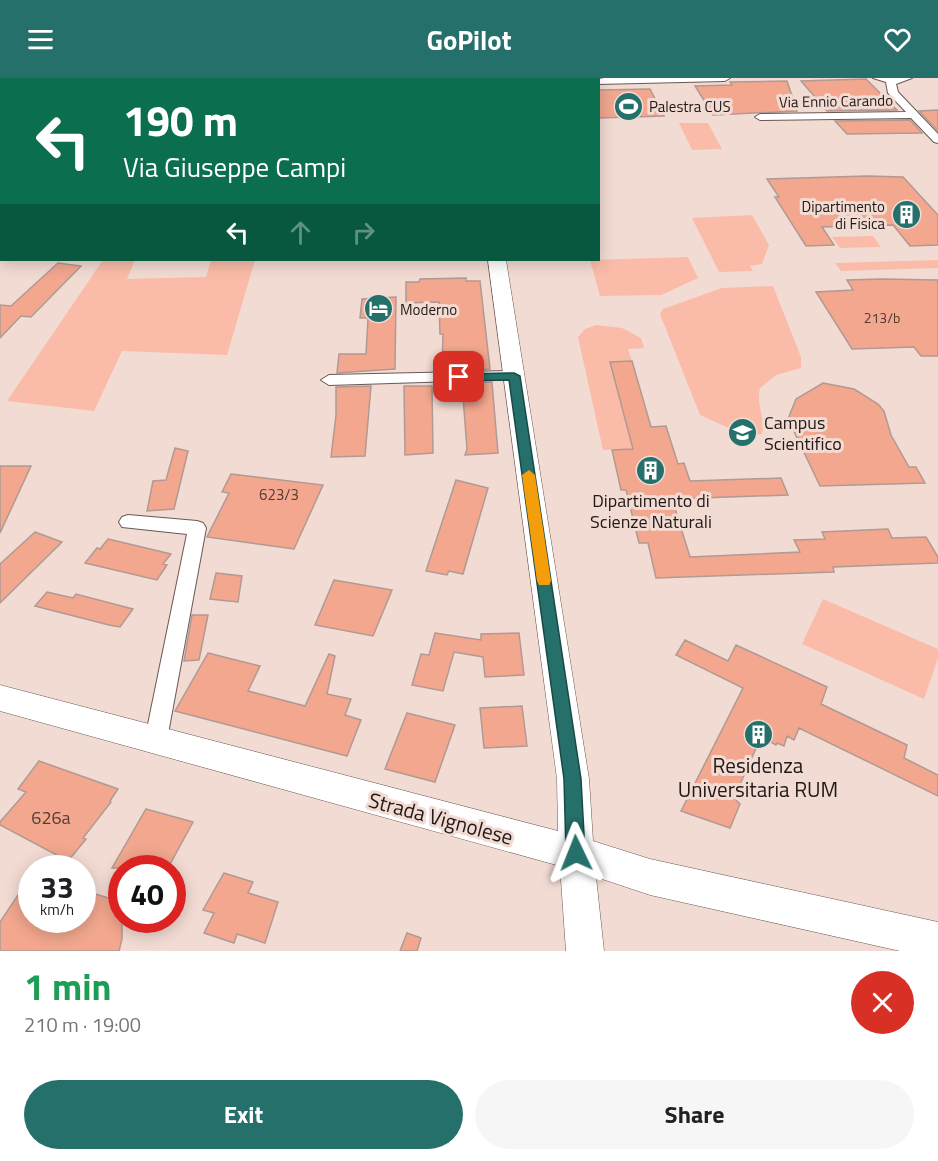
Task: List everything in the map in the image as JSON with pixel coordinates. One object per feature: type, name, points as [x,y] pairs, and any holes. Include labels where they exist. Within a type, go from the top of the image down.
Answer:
[{"type":"street","points":[[600,81],[725,78]]},
{"type":"street","points":[[878,78],[891,81],[907,78]]},
{"type":"street","points":[[891,81],[893,93],[938,140]]},
{"type":"street","name":"Via Ennio Carando","points":[[760,117],[913,115]]},
{"type":"street","points":[[497,261],[573,779],[576,853],[585,951]]},
{"type":"street","points":[[329,380],[514,376]]},
{"type":"street","points":[[128,522],[197,528],[156,739]]},
{"type":"street","name":"Strada Vignolese","points":[[0,698],[576,853],[650,877],[938,941]]},
{"type":"shaded area","points":[[679,123],[708,123],[722,149],[692,150]]},
{"type":"shaded area","points":[[752,215],[769,245],[762,264],[750,266],[753,271],[719,272],[692,218]]},
{"type":"shaded area","points":[[873,236],[881,247],[840,248],[832,237]]},
{"type":"shaded area","points":[[688,257],[698,278],[661,295],[600,296],[590,261]]},
{"type":"shaded area","points":[[938,260],[938,268],[841,271],[835,263]]},
{"type":"shaded area","points":[[102,261],[135,261],[127,279],[206,277],[211,261],[255,261],[227,355],[122,351],[94,411],[7,401]]},
{"type":"shaded area","points":[[773,286],[801,357],[801,368],[776,375],[760,388],[762,434],[744,435],[700,415],[660,314],[663,309],[722,288]]},
{"type":"shaded area","points":[[596,325],[622,328],[641,338],[644,348],[628,349],[632,361],[610,362],[633,449],[603,450],[578,337],[585,329]]},
{"type":"shaded area","points":[[823,599],[938,649],[938,658],[924,699],[802,644]]},
{"type":"building","points":[[866,79],[897,110],[827,111],[801,81]]},
{"type":"building","points":[[787,81],[797,111],[713,115],[695,86],[732,85],[730,82]]},
{"type":"building","name":"Palestra CUS","points":[[650,89],[664,116],[600,118],[600,90]]},
{"type":"building","points":[[938,110],[938,131],[919,111]]},
{"type":"building","points":[[910,120],[922,133],[847,134],[835,121]]},
{"type":"building","name":"Dipartimento di Fisica","points":[[903,177],[938,215],[938,245],[910,246],[893,225],[822,227],[834,245],[806,246],[775,197],[779,197],[767,179]]},
{"type":"building","points":[[58,263],[81,266],[31,317],[21,316],[0,338],[0,305],[11,306]]},
{"type":"building","points":[[466,278],[466,281],[480,281],[490,369],[461,370],[461,364],[442,365],[443,334],[440,334],[439,302],[406,303],[406,282],[419,282],[420,279]]},
{"type":"building","points":[[847,280],[938,280],[938,356],[921,356],[914,347],[852,349],[816,292],[853,290]]},
{"type":"building","points":[[396,297],[395,369],[337,373],[339,354],[366,354],[368,318],[360,318],[362,299]]},
{"type":"building","name":"Dipartimento di Scienze Naturali","points":[[632,361],[651,427],[666,426],[678,464],[684,463],[690,481],[781,478],[788,495],[672,499],[690,557],[800,552],[794,540],[825,539],[822,532],[888,529],[892,538],[926,537],[938,557],[938,563],[833,567],[834,572],[656,578],[648,543],[639,543],[626,490],[621,490],[612,450],[633,449],[610,362]]},
{"type":"building","points":[[492,382],[498,453],[465,455],[467,449],[462,383]]},
{"type":"building","points":[[823,383],[854,389],[878,404],[884,411],[891,435],[909,467],[916,467],[925,483],[820,486],[788,419],[796,399]]},
{"type":"building","points":[[371,386],[365,456],[331,457],[336,415],[336,387]]},
{"type":"building","points":[[404,386],[432,386],[433,453],[405,455]]},
{"type":"building","points":[[175,448],[188,451],[174,509],[147,511],[153,481],[166,480]]},
{"type":"building","points":[[0,466],[31,466],[0,533]]},
{"type":"building","points":[[231,474],[323,485],[294,549],[207,537],[229,493],[222,492]]},
{"type":"building","points":[[456,480],[488,488],[463,574],[449,571],[447,575],[426,571]]},
{"type":"building","points":[[35,532],[62,542],[0,603],[0,564]]},
{"type":"building","points":[[108,539],[171,554],[163,564],[167,565],[157,580],[85,563]]},
{"type":"building","points":[[216,573],[242,576],[238,602],[210,599]]},
{"type":"building","points":[[334,580],[392,590],[373,636],[315,625]]},
{"type":"building","points":[[47,592],[73,598],[76,594],[133,609],[120,627],[109,625],[35,606]]},
{"type":"building","points":[[192,615],[208,615],[199,660],[184,661]]},
{"type":"building","points":[[435,633],[481,640],[481,634],[519,633],[524,675],[485,677],[483,657],[454,652],[443,691],[412,685],[421,654],[429,655]]},
{"type":"building","name":"Residenza Universitaria RUM","points":[[685,640],[728,661],[736,645],[827,687],[821,704],[907,745],[904,758],[938,775],[938,796],[799,728],[794,740],[787,736],[784,746],[777,743],[776,745],[761,737],[734,798],[740,804],[730,828],[681,811],[743,688],[676,655]]},
{"type":"building","points":[[208,653],[260,666],[248,691],[305,706],[329,654],[335,656],[327,694],[351,699],[345,715],[361,720],[347,756],[175,711]]},
{"type":"building","points":[[522,706],[527,746],[484,748],[480,708]]},
{"type":"building","points":[[407,713],[455,725],[435,782],[385,769]]},
{"type":"building","points":[[39,761],[118,789],[73,855],[57,855],[0,825],[0,822],[26,792],[18,789]]},
{"type":"building","points":[[146,809],[193,822],[175,855],[119,855]]},
{"type":"building","points":[[224,873],[253,882],[248,893],[278,902],[265,943],[237,934],[234,943],[204,933],[214,913],[203,910]]},
{"type":"building","points":[[96,894],[108,898],[108,933],[122,933],[122,939],[119,951],[0,951],[0,922],[18,895],[18,933],[96,933]]},
{"type":"building","points":[[407,933],[421,938],[417,951],[400,951]]},
{"type":"slow traffic","points":[[529,475],[544,581]]},
{"type":"place","name":"Palestra CUS","points":[[628,106]]},
{"type":"place","name":"Dipartimento di Fisica","points":[[906,215]]},
{"type":"place","name":"Moderno","points":[[379,309]]},
{"type":"place","name":"Campus Scientifico","points":[[743,432]]},
{"type":"place","name":"Dipartimento di Scienze Naturali","points":[[651,471]]},
{"type":"place","name":"Residenza Universitaria RUM","points":[[758,734]]},
{"type":"route","points":[[459,377],[514,376],[573,779],[576,853]]}]
